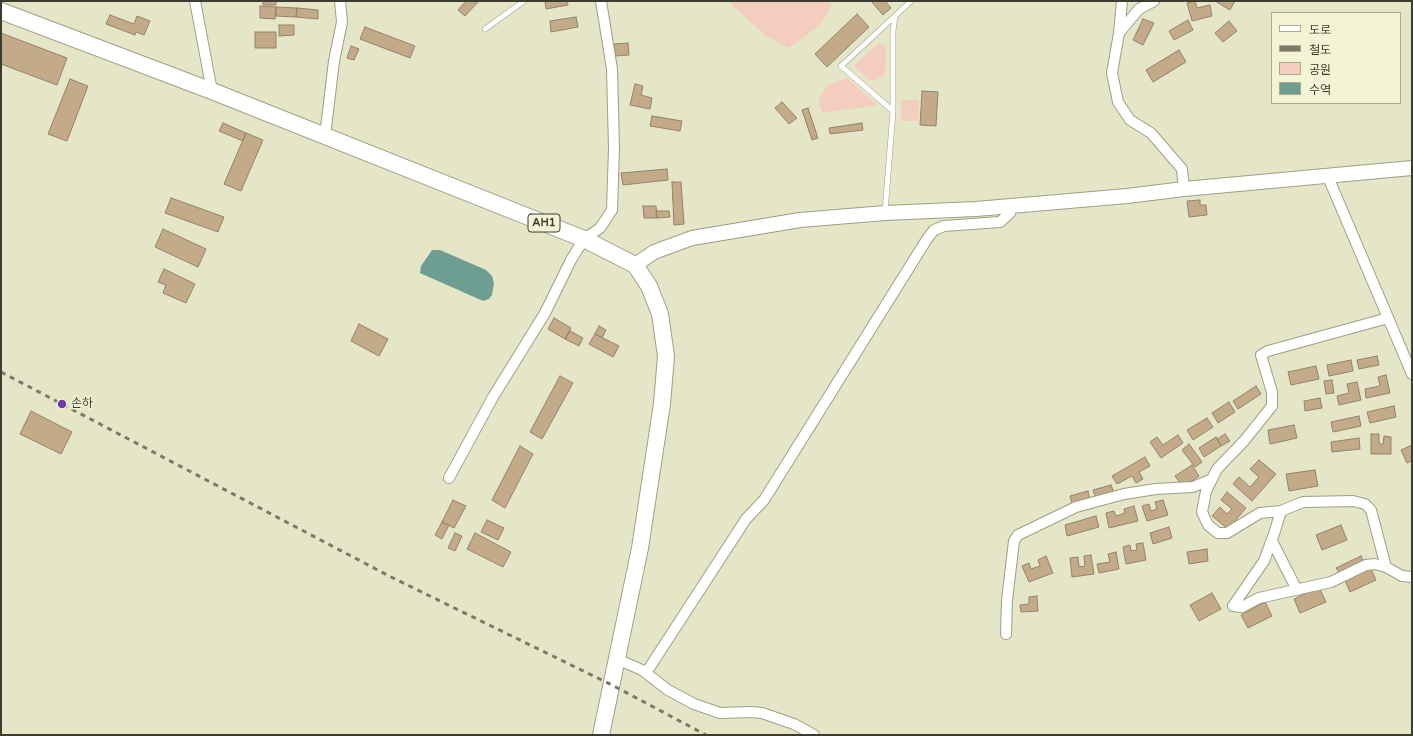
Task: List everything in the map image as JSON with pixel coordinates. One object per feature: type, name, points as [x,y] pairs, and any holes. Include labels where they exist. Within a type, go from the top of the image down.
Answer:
[{"type":"main road","name":"AH1","points":[[1,11],[212,91],[584,239],[634,265],[649,286],[660,314],[666,356],[662,404],[640,548],[601,735]]},
{"type":"street","points":[[195,1],[212,91]]},
{"type":"street","points":[[326,136],[334,61],[342,22],[340,1]]},
{"type":"street","points":[[449,478],[493,397],[545,313],[571,260],[584,239],[600,228],[612,210],[614,148],[612,69],[601,1]]},
{"type":"street","points":[[1122,1],[1119,32],[1112,73],[1118,102],[1130,120],[1150,133],[1182,169],[1184,189]]},
{"type":"street","points":[[1119,32],[1139,9],[1154,1]]},
{"type":"street","points":[[634,265],[654,252],[692,238],[800,220],[885,213],[1011,206],[1412,168]]},
{"type":"street","points":[[1328,177],[1412,374]]},
{"type":"street","points":[[646,673],[746,519],[764,500],[934,230],[944,226],[1000,222],[1010,213],[1011,206]]},
{"type":"street","points":[[1386,567],[1371,510],[1365,504],[1353,501],[1303,502],[1281,511],[1260,513],[1227,533],[1218,533],[1208,525],[1202,512],[1206,491],[1216,469],[1244,441],[1272,406],[1272,392],[1261,355],[1268,351],[1388,318]]},
{"type":"street","points":[[1006,634],[1007,600],[1014,541],[1018,535],[1076,507],[1124,494],[1156,489],[1193,487],[1212,479]]},
{"type":"street","points":[[1281,511],[1272,541],[1264,560],[1233,606],[1242,607],[1259,598],[1331,582],[1366,565],[1375,564],[1386,567],[1402,576],[1412,577]]},
{"type":"street","points":[[1272,541],[1297,590]]},
{"type":"street","points":[[617,659],[646,673],[668,690],[694,704],[720,713],[762,713],[794,724],[814,735]]},
{"type":"lane","points":[[485,29],[524,1]]},
{"type":"lane","points":[[893,111],[841,66],[911,1]]},
{"type":"lane","points":[[885,213],[893,111],[893,31],[895,16]]},
{"type":"green space","points":[[728,1],[829,1],[831,6],[819,26],[789,48],[766,36]]},
{"type":"green space","points":[[879,43],[884,45],[886,50],[885,76],[875,80],[869,80],[854,66]]},
{"type":"green space","points":[[847,78],[877,105],[823,113],[820,107],[819,98],[828,85]]},
{"type":"green space","points":[[901,100],[919,100],[918,121],[901,121]]},
{"type":"water","points":[[432,250],[440,250],[486,270],[492,276],[494,283],[492,295],[489,299],[483,301],[420,273],[421,266]]},
{"type":"building","points":[[263,1],[276,1],[276,5],[263,5]]},
{"type":"building","points":[[466,1],[479,1],[465,16],[458,10]]},
{"type":"building","points":[[545,1],[567,1],[568,5],[546,9]]},
{"type":"building","points":[[871,1],[885,1],[891,8],[883,15]]},
{"type":"building","points":[[1195,1],[1197,8],[1210,5],[1212,16],[1192,21],[1187,3]]},
{"type":"building","points":[[1215,1],[1235,1],[1230,10]]},
{"type":"building","points":[[260,6],[276,7],[275,19],[260,18]]},
{"type":"building","points":[[276,7],[297,8],[296,17],[276,16]]},
{"type":"building","points":[[297,8],[318,10],[318,19],[296,17]]},
{"type":"building","points":[[857,14],[869,27],[827,67],[815,54]]},
{"type":"building","points":[[110,15],[134,24],[137,16],[150,21],[144,35],[136,32],[135,35],[106,24]]},
{"type":"building","points":[[576,17],[578,27],[551,32],[550,21]]},
{"type":"building","points":[[1143,19],[1154,23],[1143,45],[1133,40]]},
{"type":"building","points":[[1188,20],[1193,30],[1174,40],[1169,31]]},
{"type":"building","points":[[1229,21],[1237,31],[1223,42],[1215,33]]},
{"type":"building","points":[[279,25],[294,25],[294,35],[279,36]]},
{"type":"building","points":[[365,27],[415,46],[410,58],[360,39]]},
{"type":"building","points":[[255,32],[276,32],[276,48],[255,48]]},
{"type":"building","points":[[1,33],[67,58],[57,85],[1,64]]},
{"type":"building","points":[[628,43],[629,55],[615,56],[614,44]]},
{"type":"building","points":[[351,46],[359,49],[354,60],[347,58]]},
{"type":"building","points":[[1179,50],[1186,62],[1153,82],[1146,70]]},
{"type":"building","points":[[70,79],[88,86],[67,141],[48,134]]},
{"type":"building","points":[[635,84],[643,86],[641,95],[652,98],[650,109],[630,105]]},
{"type":"building","points":[[922,91],[938,92],[936,126],[920,125]]},
{"type":"building","points":[[782,102],[797,118],[789,124],[775,108]]},
{"type":"building","points":[[808,108],[818,138],[812,140],[802,110]]},
{"type":"building","points":[[652,116],[682,121],[680,131],[650,126]]},
{"type":"building","points":[[223,123],[246,133],[243,141],[219,131]]},
{"type":"building","points":[[862,123],[863,130],[830,134],[829,128]]},
{"type":"building","points":[[246,133],[263,140],[241,191],[224,184]]},
{"type":"building","points":[[667,169],[668,180],[623,185],[621,173]]},
{"type":"building","points":[[672,182],[681,182],[684,224],[674,225]]},
{"type":"building","points":[[171,198],[224,217],[218,232],[165,213]]},
{"type":"building","points":[[1200,200],[1200,205],[1206,205],[1207,215],[1189,217],[1187,201]]},
{"type":"building","points":[[643,206],[656,206],[657,218],[644,218]]},
{"type":"building","points":[[656,211],[669,211],[670,217],[657,218]]},
{"type":"building","points":[[163,229],[206,249],[198,267],[155,247]]},
{"type":"building","points":[[164,269],[195,284],[186,303],[163,293],[166,285],[158,282]]},
{"type":"building","points":[[554,318],[571,328],[565,339],[548,329]]},
{"type":"building","points":[[359,324],[388,339],[379,356],[351,341]]},
{"type":"building","points":[[599,326],[606,330],[602,338],[595,334]]},
{"type":"building","points":[[570,331],[583,338],[579,346],[565,339]]},
{"type":"building","points":[[595,334],[619,346],[613,357],[589,344]]},
{"type":"building","points":[[1377,356],[1379,365],[1359,369],[1357,360]]},
{"type":"building","points":[[1351,360],[1353,371],[1329,376],[1327,365]]},
{"type":"building","points":[[1316,366],[1319,379],[1291,385],[1288,372]]},
{"type":"building","points":[[1386,375],[1390,393],[1366,398],[1365,389],[1380,386],[1378,377]]},
{"type":"building","points":[[560,376],[573,383],[542,439],[530,432]]},
{"type":"building","points":[[1332,380],[1334,393],[1326,394],[1324,381]]},
{"type":"building","points":[[1357,382],[1361,400],[1339,405],[1337,396],[1349,393],[1347,384]]},
{"type":"building","points":[[1256,386],[1261,394],[1238,409],[1233,401]]},
{"type":"building","points":[[1320,398],[1322,408],[1305,411],[1304,401]]},
{"type":"building","points":[[1229,402],[1235,412],[1218,423],[1212,413]]},
{"type":"building","points":[[1394,406],[1396,417],[1370,423],[1367,412]]},
{"type":"building","points":[[31,411],[72,432],[61,454],[20,434]]},
{"type":"building","points":[[1359,416],[1361,426],[1333,432],[1331,422]]},
{"type":"building","points":[[1207,418],[1213,427],[1193,440],[1187,430]]},
{"type":"building","points":[[1294,425],[1297,438],[1270,444],[1268,430]]},
{"type":"building","points":[[1225,434],[1230,441],[1221,446],[1217,439]]},
{"type":"building","points":[[1371,434],[1379,434],[1379,444],[1383,444],[1384,436],[1391,437],[1391,454],[1371,454]]},
{"type":"building","points":[[1178,435],[1183,443],[1161,458],[1150,442],[1157,437],[1163,445]]},
{"type":"building","points":[[1216,437],[1221,446],[1204,457],[1199,448]]},
{"type":"building","points":[[1359,438],[1360,449],[1332,452],[1331,442]]},
{"type":"building","points":[[1189,444],[1202,462],[1195,467],[1182,450]]},
{"type":"building","points":[[1412,445],[1412,461],[1407,463],[1401,450]]},
{"type":"building","points":[[520,446],[533,454],[505,508],[492,500]]},
{"type":"building","points":[[1145,457],[1150,466],[1139,472],[1143,479],[1136,483],[1132,476],[1117,484],[1112,476]]},
{"type":"building","points":[[1259,460],[1276,474],[1252,501],[1233,484],[1239,477],[1250,487],[1259,477],[1250,469]]},
{"type":"building","points":[[1192,465],[1199,476],[1183,487],[1175,476]]},
{"type":"building","points":[[1315,470],[1318,486],[1289,491],[1286,474]]},
{"type":"building","points":[[1111,485],[1114,493],[1096,499],[1093,490]]},
{"type":"building","points":[[1088,491],[1090,500],[1072,504],[1070,496]]},
{"type":"building","points":[[1227,492],[1246,508],[1228,529],[1212,516],[1220,507],[1227,514],[1232,509],[1221,500]]},
{"type":"building","points":[[453,500],[466,506],[454,528],[442,522]]},
{"type":"building","points":[[1163,500],[1168,515],[1147,521],[1142,506],[1149,504],[1151,511],[1157,509],[1155,502]]},
{"type":"building","points":[[1134,506],[1138,521],[1109,528],[1106,513],[1114,511],[1116,516],[1125,513],[1124,509]]},
{"type":"building","points":[[1096,516],[1099,527],[1067,536],[1065,525]]},
{"type":"building","points":[[487,520],[504,528],[498,540],[481,532]]},
{"type":"building","points":[[442,522],[449,525],[442,539],[435,535]]},
{"type":"building","points":[[1341,525],[1347,540],[1322,550],[1316,535]]},
{"type":"building","points":[[1169,527],[1172,538],[1153,544],[1150,533]]},
{"type":"building","points":[[455,533],[462,536],[455,551],[448,548]]},
{"type":"building","points":[[475,533],[511,552],[503,567],[467,549]]},
{"type":"building","points":[[1143,543],[1146,560],[1126,564],[1123,547],[1130,545],[1131,551],[1137,550],[1136,544]]},
{"type":"building","points":[[1207,549],[1208,561],[1189,564],[1187,552]]},
{"type":"building","points":[[1116,552],[1119,569],[1099,573],[1097,564],[1110,562],[1108,554]]},
{"type":"building","points":[[1091,555],[1094,574],[1072,577],[1070,558],[1078,557],[1079,567],[1085,566],[1084,556]]},
{"type":"building","points":[[1046,556],[1053,573],[1029,582],[1022,566],[1029,563],[1031,569],[1040,566],[1038,560]]},
{"type":"building","points":[[1361,556],[1364,563],[1340,574],[1336,568]]},
{"type":"building","points":[[1370,567],[1376,580],[1350,592],[1344,578]]},
{"type":"building","points":[[1319,587],[1326,602],[1300,613],[1294,599]]},
{"type":"building","points":[[1212,593],[1221,609],[1199,621],[1190,605]]},
{"type":"building","points":[[1037,596],[1038,611],[1021,612],[1020,605],[1029,604],[1029,597]]},
{"type":"building","points":[[1265,602],[1272,616],[1248,628],[1241,615]]},
{"type":"railway","points":[[1,372],[391,577],[612,685],[706,735]]},
{"type":"place","name":"손하","points":[[62,404]]}]
